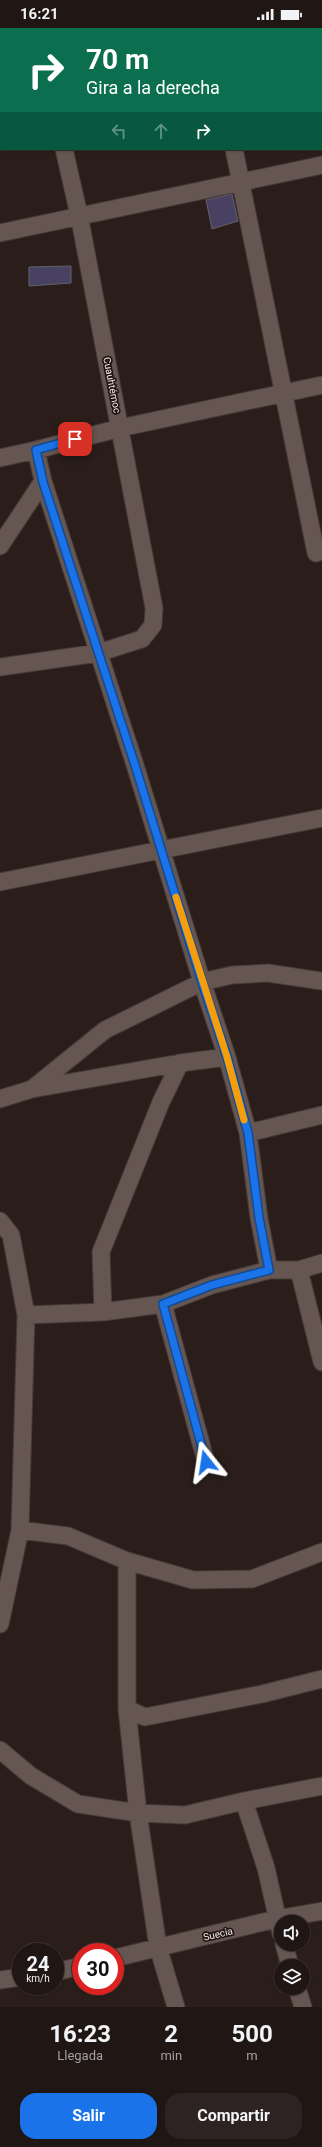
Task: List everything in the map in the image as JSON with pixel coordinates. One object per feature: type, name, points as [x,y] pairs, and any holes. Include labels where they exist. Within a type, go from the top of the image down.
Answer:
[{"type":"street","name":"Cuauhtémoc","points":[[0,667],[98,653],[142,639],[153,625],[154,608],[79,215],[64,150]]},
{"type":"street","points":[[234,150],[316,553]]},
{"type":"street","points":[[0,233],[79,215],[322,165]]},
{"type":"street","points":[[0,458],[120,428],[322,384]]},
{"type":"street","points":[[36,450],[43,482],[227,1057],[248,1133],[259,1218],[269,1270]]},
{"type":"street","points":[[0,546],[43,482]]},
{"type":"street","points":[[0,882],[322,818]]},
{"type":"street","points":[[32,1089],[105,1030],[202,982],[232,975],[268,973],[322,981]]},
{"type":"street","points":[[0,1099],[32,1089],[180,1063],[227,1057]]},
{"type":"street","points":[[103,1312],[101,1252],[161,1102],[180,1063]]},
{"type":"street","points":[[248,1133],[322,1115]]},
{"type":"street","points":[[0,1221],[11,1235],[26,1315],[20,1530],[0,1624]]},
{"type":"street","points":[[26,1315],[103,1312],[163,1304],[212,1285],[269,1270],[299,1270],[322,1263]]},
{"type":"street","points":[[299,1270],[322,1362]]},
{"type":"street","points":[[163,1304],[206,1462]]},
{"type":"street","points":[[20,1530],[68,1536],[127,1561],[193,1580],[221,1581],[252,1579],[322,1552]]},
{"type":"street","points":[[127,1561],[127,1709],[138,1813],[158,1947],[176,2007]]},
{"type":"street","points":[[127,1709],[145,1717],[262,1694],[322,1679]]},
{"type":"street","points":[[0,1750],[31,1776],[78,1804],[138,1813],[185,1815],[244,1801],[322,1786]]},
{"type":"street","points":[[244,1801],[266,1868],[276,1915]]},
{"type":"street","name":"Suecia","points":[[310,1915],[322,1911]]},
{"type":"street","name":"Suecia","points":[[124,1956],[158,1947],[274,1928]]},
{"type":"street","points":[[0,1980],[12,1978]]},
{"type":"street","points":[[299,1995],[303,2007]]},
{"type":"building","points":[[232,194],[238,221],[212,229],[206,200]]},
{"type":"building","points":[[71,266],[71,283],[29,286],[29,267]]},
{"type":"slow traffic","points":[[176,897],[227,1057],[244,1120]]},
{"type":"route","points":[[75,439],[36,450],[43,482],[135,765],[202,982],[227,1057],[248,1133],[259,1218],[269,1270],[212,1285],[163,1304],[206,1462]]}]
